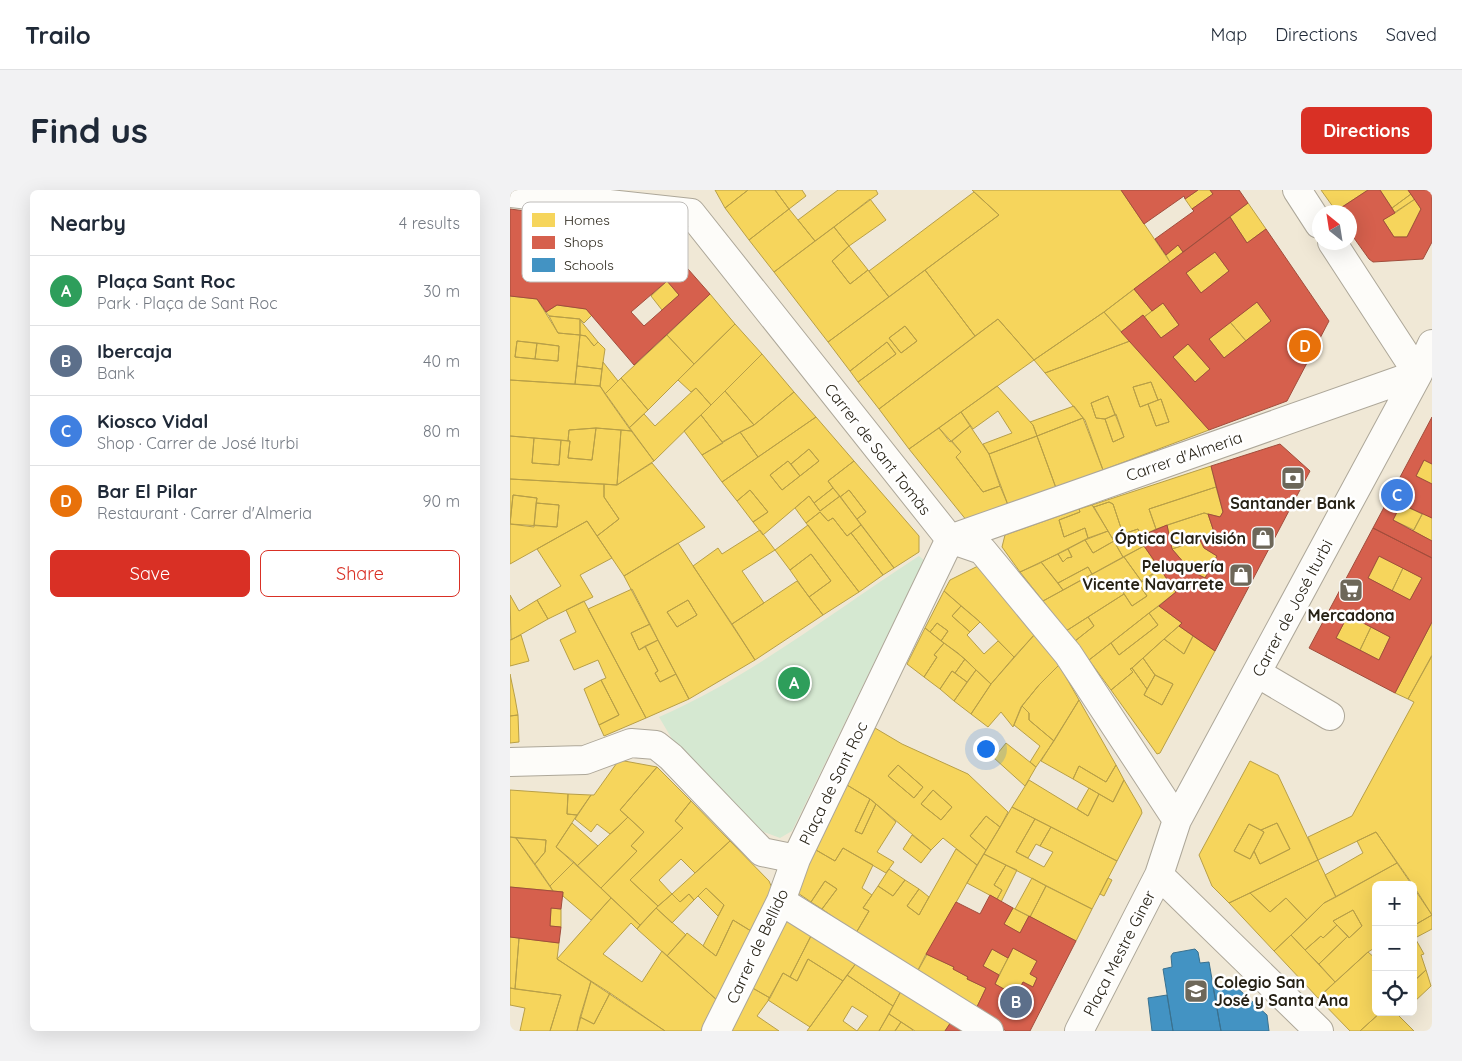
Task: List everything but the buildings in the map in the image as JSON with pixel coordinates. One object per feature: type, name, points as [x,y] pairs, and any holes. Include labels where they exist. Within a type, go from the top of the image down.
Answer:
[{"type":"street","points":[[1297,190],[1312,212]]},
{"type":"street","name":"Carrer de Sant Tomàs","points":[[510,193],[691,201],[950,539]]},
{"type":"street","points":[[1337,250],[1418,374]]},
{"type":"street","name":"Carrer de José Iturbi","points":[[1159,875],[1177,820],[1418,374],[1432,344]]},
{"type":"street","name":"Carrer d'Almeria","points":[[950,539],[1418,374]]},
{"type":"street","points":[[950,539],[982,550],[1068,654],[1177,820]]},
{"type":"street","name":"Plaça de Sant Roc","points":[[510,762],[585,760],[630,743],[656,745],[671,757],[762,852],[796,859],[950,539]]},
{"type":"street","points":[[1257,673],[1330,716]]},
{"type":"street","name":"Carrer de Bellido","points":[[716,1031],[780,900],[796,859]]},
{"type":"street","points":[[1159,875],[1318,1031]]},
{"type":"street","name":"Plaça Mestre Giner","points":[[1079,1031],[1159,875]]},
{"type":"street","points":[[780,900],[989,1031]]},
{"type":"green space","points":[[919,556],[924,560],[792,831],[780,838],[756,829],[672,739],[659,717],[727,683],[760,663]]},
{"type":"place","name":"Bar El Pilar","points":[[1305,346]]},
{"type":"place","name":"Santander Bank","points":[[1293,478]]},
{"type":"place","name":"Kiosco Vidal","points":[[1397,495]]},
{"type":"place","name":"Óptica Clarvisión","points":[[1263,538]]},
{"type":"place","name":"Peluquería Vicente Navarrete","points":[[1241,575]]},
{"type":"place","name":"Mercadona","points":[[1351,590]]},
{"type":"place","name":"Plaça Sant Roc","points":[[794,683]]},
{"type":"place","name":"Colegio San José y Santa Ana","points":[[1196,991]]},
{"type":"place","name":"Ibercaja","points":[[1016,1002]]}]
